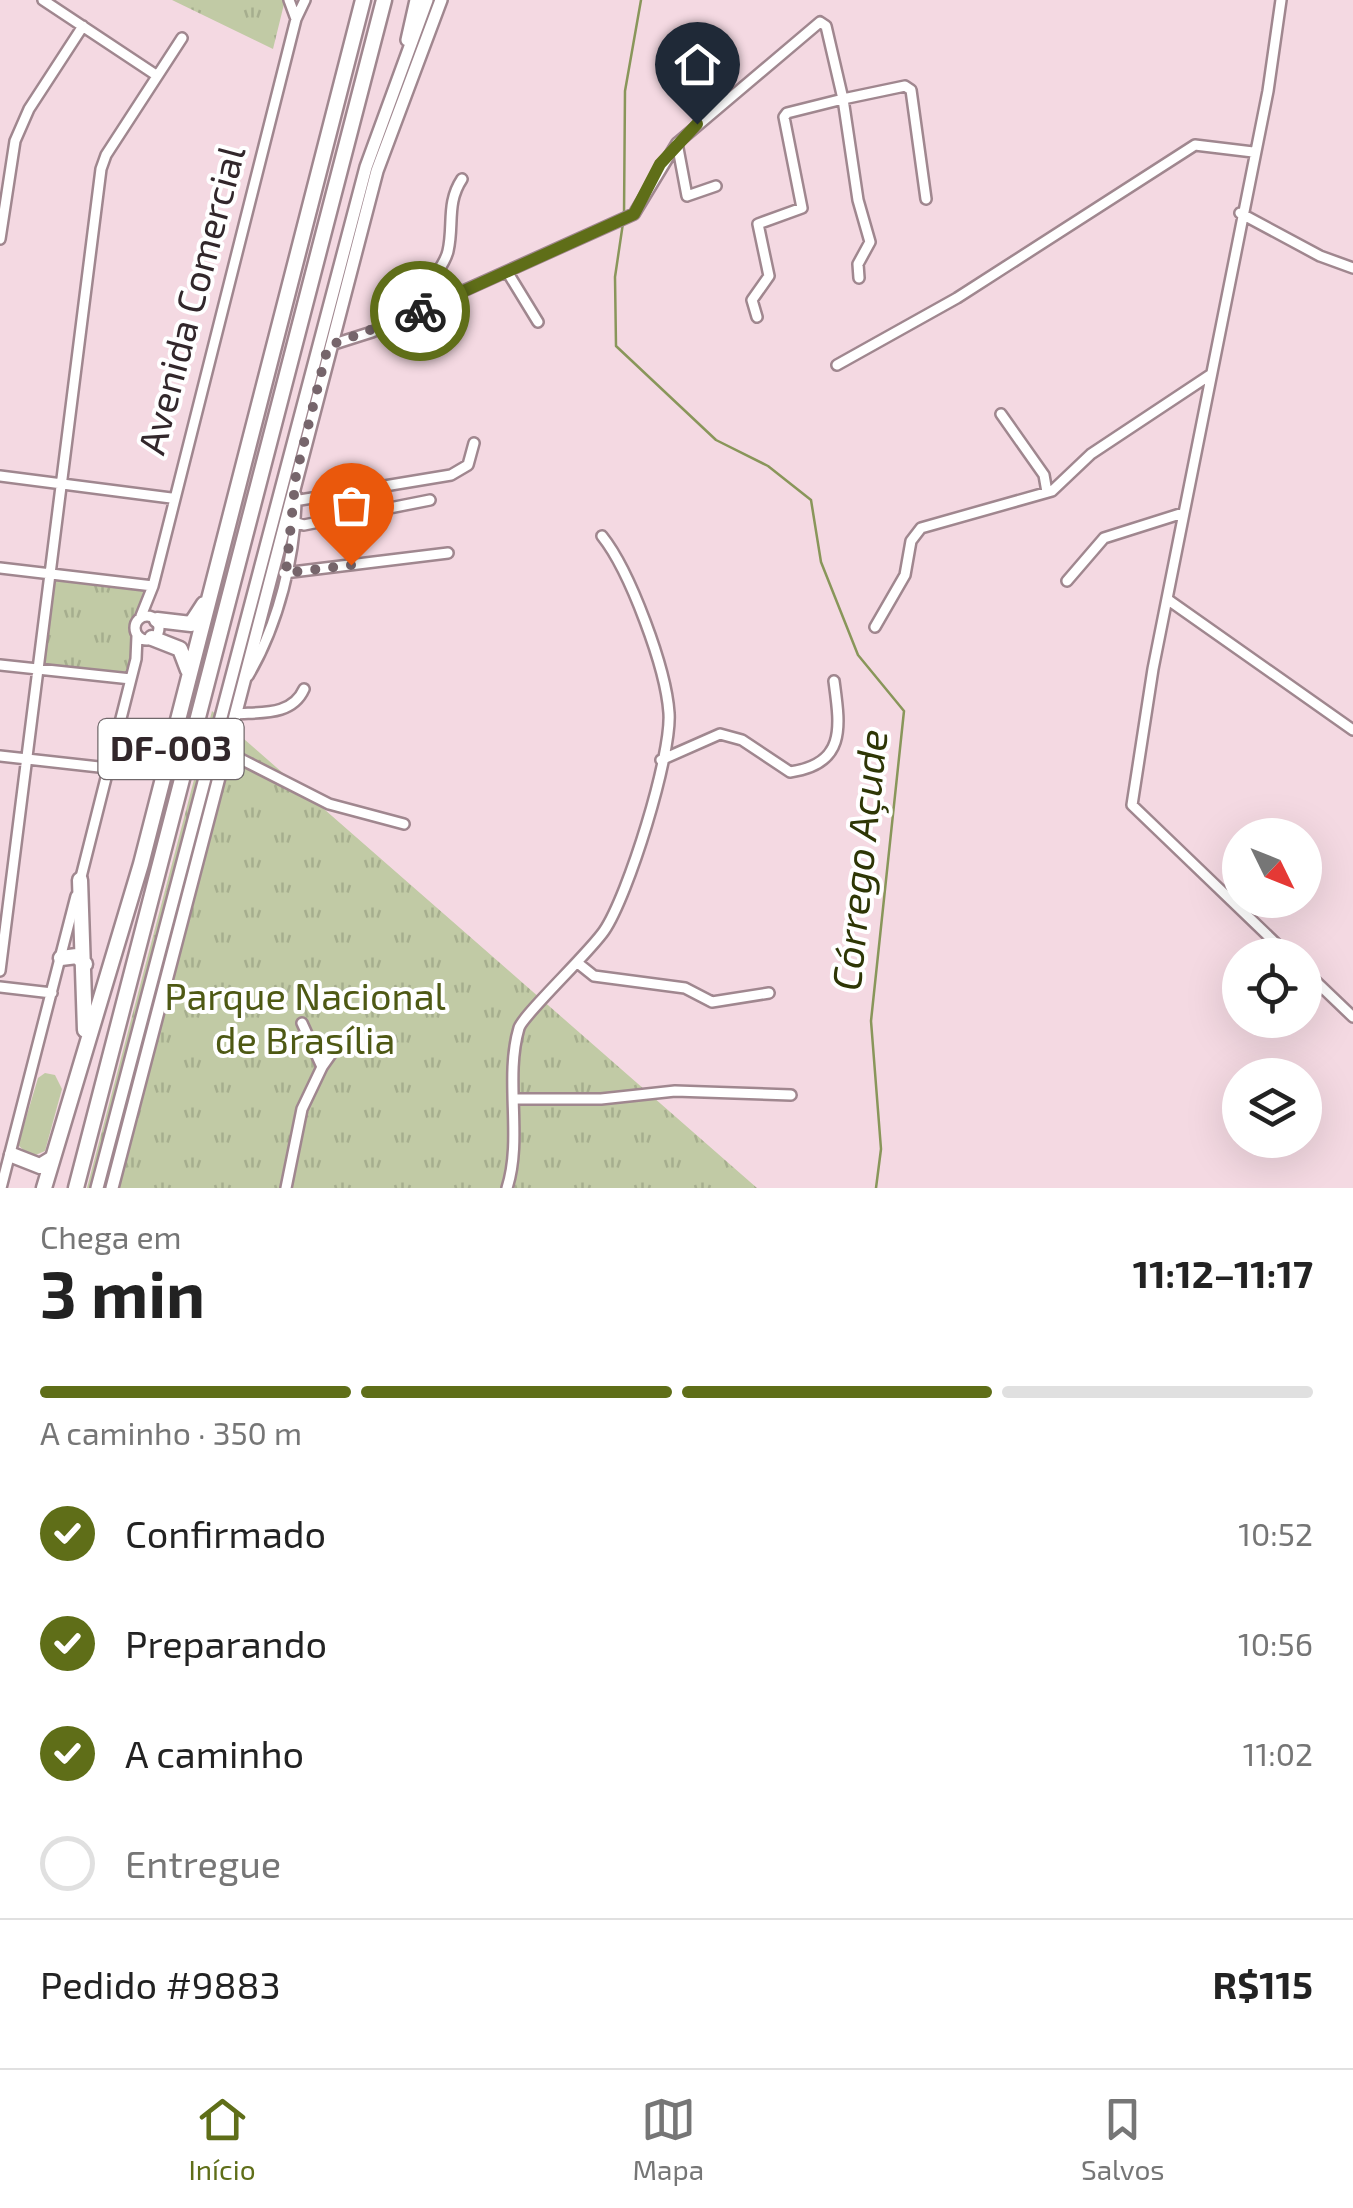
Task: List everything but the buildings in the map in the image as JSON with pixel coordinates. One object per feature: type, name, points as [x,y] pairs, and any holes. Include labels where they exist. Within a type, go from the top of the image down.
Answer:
[{"type":"highway","name":"DF-003","points":[[44,1188],[189,680],[363,0]]},
{"type":"highway","name":"DF-003","points":[[76,1188],[384,0]]},
{"type":"highway","points":[[155,618],[190,624],[212,588]]},
{"type":"highway","points":[[146,638],[180,649],[188,661],[189,680]]},
{"type":"highway","points":[[80,880],[85,1046]]},
{"type":"highway","points":[[127,908],[140,905],[147,915]]},
{"type":"highway","points":[[61,958],[77,956],[84,964]]},
{"type":"highway","points":[[7,1160],[40,1166],[53,1157]]},
{"type":"main road","points":[[402,65],[416,0]]},
{"type":"main road","points":[[97,1188],[366,167],[427,0]]},
{"type":"main road","points":[[112,1188],[271,574],[290,520],[296,475],[376,170],[444,0]]},
{"type":"street","points":[[43,0],[156,75]]},
{"type":"street","points":[[289,0],[296,19]]},
{"type":"street","name":"Avenida Comercial","points":[[146,638],[141,616],[151,591],[296,19],[306,0]]},
{"type":"street","points":[[1270,938],[1132,805],[1183,513],[1270,78],[1281,0]]},
{"type":"street","points":[[328,346],[424,310],[634,214],[677,143],[820,22],[826,26],[843,99],[858,200],[870,242],[858,264],[859,278]]},
{"type":"street","points":[[0,240],[15,141],[29,110],[82,26]]},
{"type":"street","points":[[0,971],[101,169],[182,38]]},
{"type":"street","points":[[757,317],[752,300],[769,276],[758,224],[802,208],[784,114],[908,87],[926,199]]},
{"type":"street","points":[[677,143],[687,196],[716,186]]},
{"type":"street","points":[[837,365],[956,298],[1196,145],[1253,152]]},
{"type":"street","points":[[424,310],[427,285],[448,252],[452,197],[462,179]]},
{"type":"street","points":[[1240,214],[1320,256],[1353,268]]},
{"type":"street","points":[[508,273],[538,322]]},
{"type":"street","points":[[875,626],[905,575],[911,541],[921,528],[1047,492],[1091,454],[1210,375]]},
{"type":"street","points":[[1001,414],[1044,475],[1047,492]]},
{"type":"street","points":[[293,501],[451,475],[468,465],[474,443]]},
{"type":"street","points":[[0,476],[172,498]]},
{"type":"street","points":[[242,687],[262,652],[286,573],[290,520],[430,500]]},
{"type":"street","points":[[1068,581],[1104,538],[1183,513]]},
{"type":"street","points":[[507,1188],[521,1023],[579,964],[622,900],[668,724],[667,702],[630,580],[602,536]]},
{"type":"street","points":[[271,574],[448,554]]},
{"type":"street","points":[[0,568],[151,591]]},
{"type":"street","name":"Avenida Comercial","points":[[151,591],[155,618]]},
{"type":"street","points":[[1167,598],[1353,730]]},
{"type":"street","points":[[1,1188],[136,659],[155,618],[141,616]]},
{"type":"street","points":[[0,665],[131,678]]},
{"type":"street","points":[[660,760],[720,734],[742,740],[790,772],[812,767],[830,755],[839,728],[834,681]]},
{"type":"street","points":[[235,714],[287,709],[295,705],[304,688]]},
{"type":"street","points":[[225,751],[329,804],[404,824]]},
{"type":"street","points":[[0,756],[108,768]]},
{"type":"street","points":[[579,964],[594,976],[685,988],[712,1002],[769,992]]},
{"type":"street","points":[[0,987],[52,993]]},
{"type":"street","points":[[1322,987],[1353,1017]]},
{"type":"street","points":[[302,1023],[322,1067]]},
{"type":"street","points":[[286,1188],[302,1109],[322,1067],[341,1040]]},
{"type":"street","points":[[514,1099],[601,1099],[674,1091],[792,1096]]},
{"type":"green space","points":[[172,0],[285,0],[273,49]]},
{"type":"green space","points":[[54,578],[146,591],[133,629],[129,674],[44,664]]},
{"type":"green space","name":"Parque Nacional de Brasília","points":[[212,711],[757,1188],[87,1188]]},
{"type":"green space","points":[[45,1073],[55,1075],[62,1089],[45,1151],[31,1157],[18,1145],[38,1078]]},
{"type":"waterway","name":"Córrego Açude","points":[[624,215],[625,91],[641,0]]},
{"type":"waterway","name":"Córrego Açude","points":[[623,223],[615,277],[616,346],[716,440],[768,466],[811,500],[821,562],[858,655],[904,711],[871,1021],[881,1149],[876,1188]]},
{"type":"way so far","points":[[351,565],[286,573],[296,475],[328,346],[420,311]]},
{"type":"route","points":[[420,311],[634,214],[660,164],[697,124]]}]
